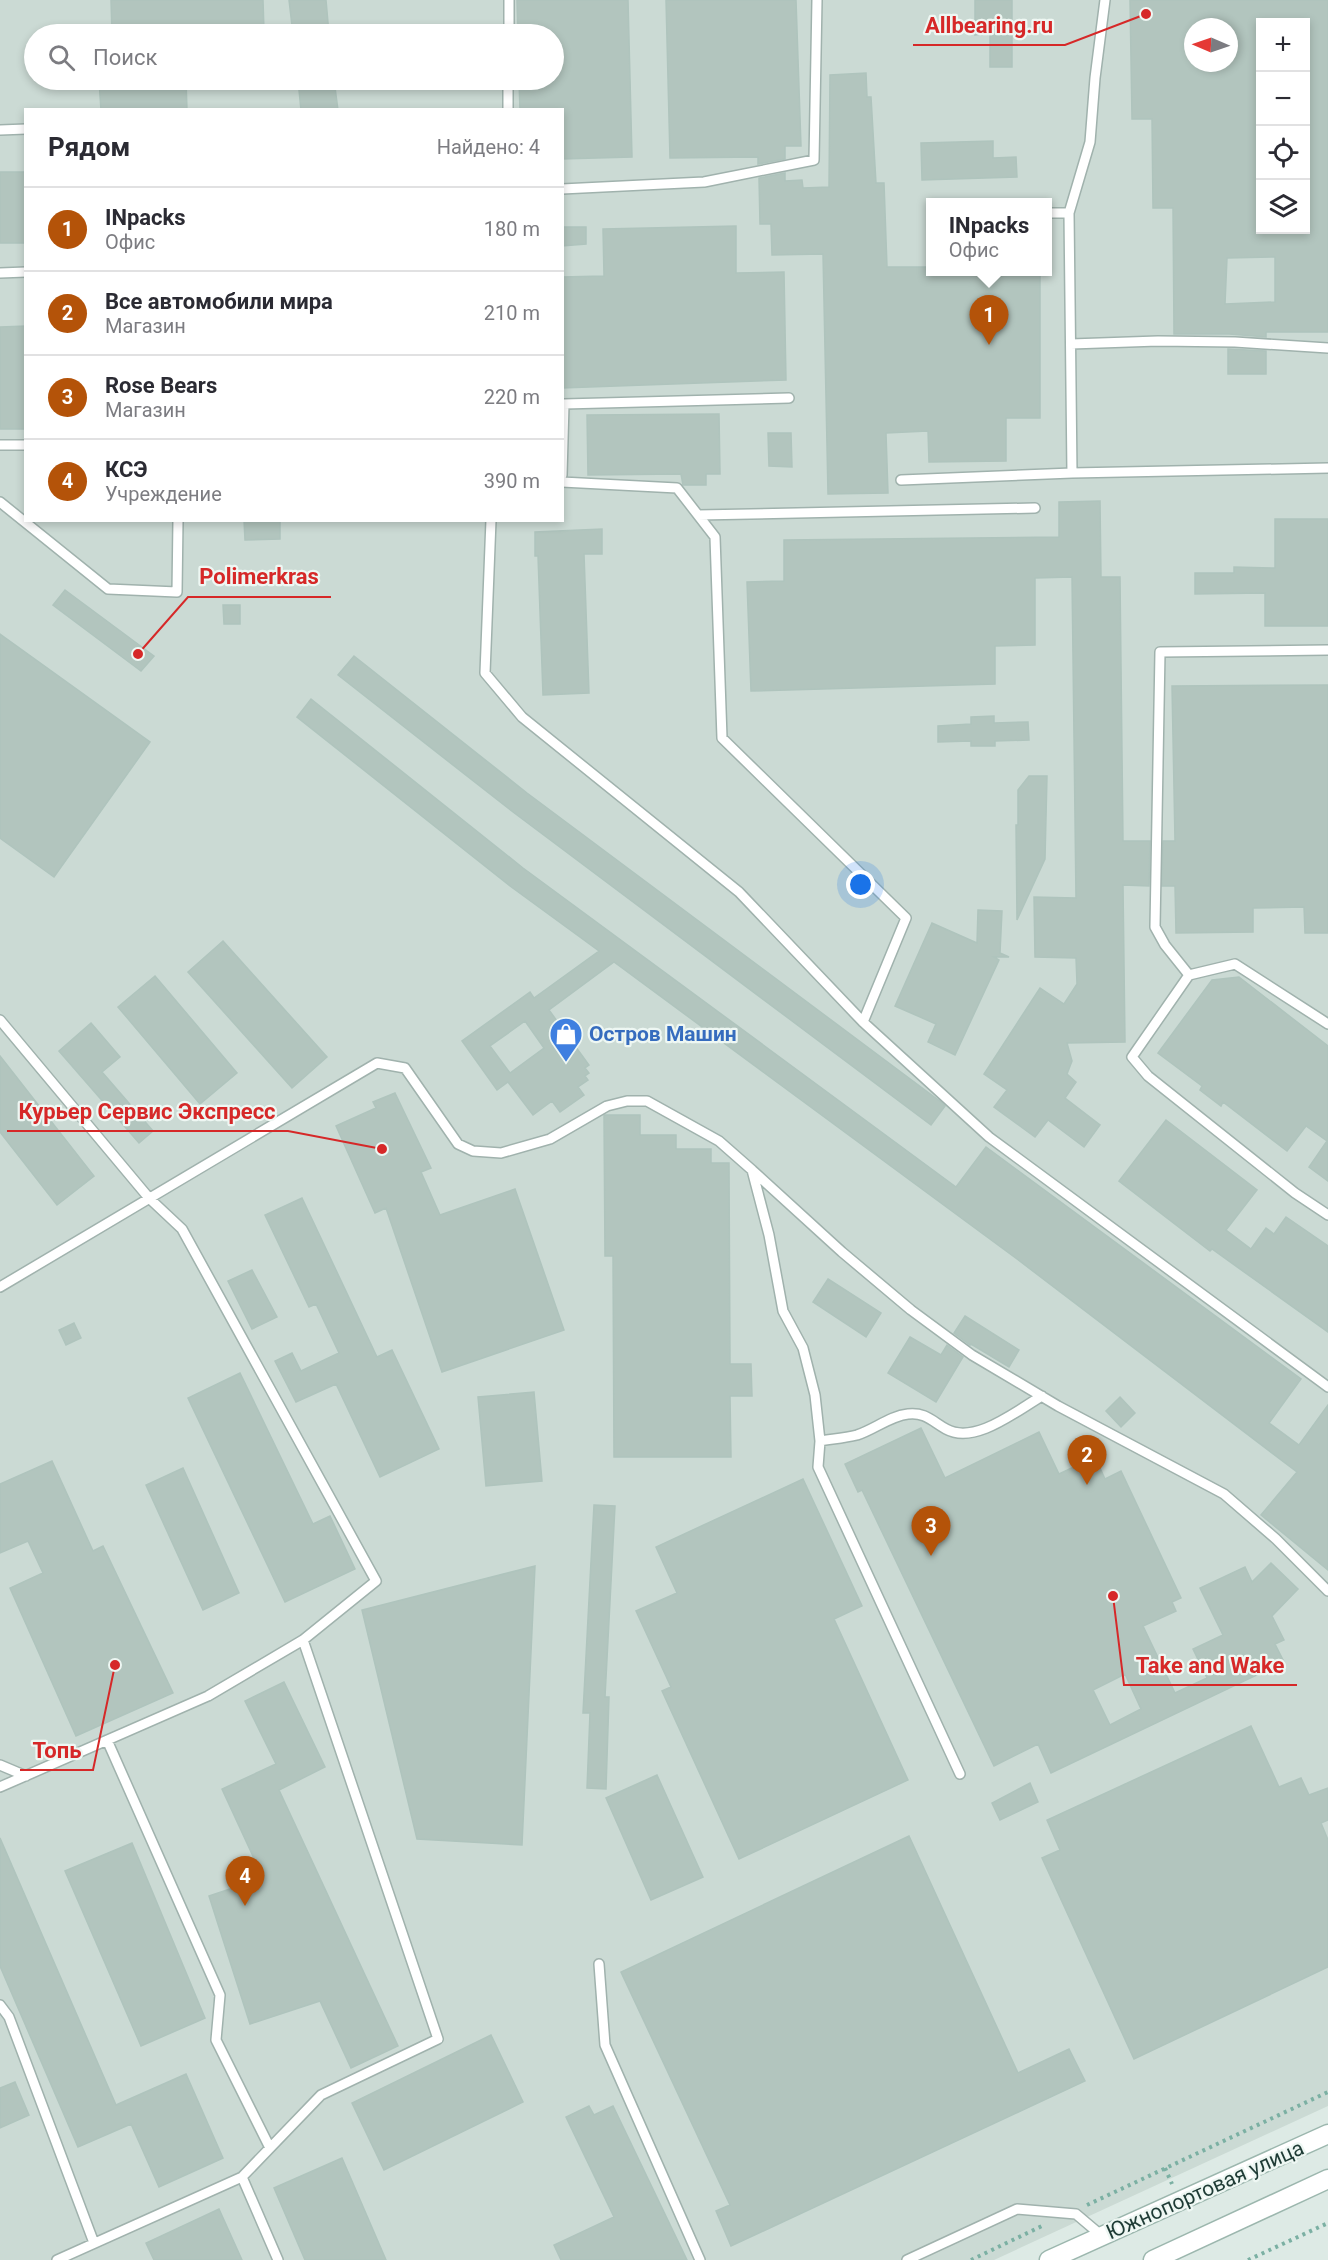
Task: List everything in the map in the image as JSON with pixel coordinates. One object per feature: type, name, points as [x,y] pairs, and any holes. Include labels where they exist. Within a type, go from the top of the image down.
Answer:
[{"type":"main road","name":"Южнопортовая улица","points":[[1050,2260],[1328,2134]]},
{"type":"main road","name":"Южнопортовая улица","points":[[1153,2260],[1328,2180]]},
{"type":"lane","points":[[508,0],[508,24]]},
{"type":"lane","points":[[564,189],[704,182],[814,160],[817,0]]},
{"type":"lane","points":[[1072,473],[1069,213],[1090,142],[1105,0]]},
{"type":"lane","points":[[508,90],[508,108]]},
{"type":"lane","points":[[0,130],[24,129]]},
{"type":"lane","points":[[1052,213],[1069,213]]},
{"type":"lane","points":[[0,273],[24,272]]},
{"type":"lane","points":[[1071,344],[1158,341],[1234,342],[1328,348]]},
{"type":"lane","points":[[564,404],[789,398]]},
{"type":"lane","points":[[0,445],[24,445]]},
{"type":"lane","points":[[901,480],[1072,473],[1328,468]]},
{"type":"lane","points":[[564,482],[677,488],[715,537],[722,738],[906,918],[863,1022]]},
{"type":"lane","points":[[0,502],[24,521]]},
{"type":"lane","points":[[698,515],[1035,508]]},
{"type":"lane","points":[[25,522],[108,589],[177,592],[178,522]]},
{"type":"lane","points":[[491,522],[485,674],[522,717],[740,892],[863,1022],[989,1137],[1328,1387]]},
{"type":"lane","points":[[1189,975],[1165,945],[1155,927],[1160,652],[1328,650]]},
{"type":"lane","points":[[1328,1024],[1235,964],[1189,975],[1132,1057],[1148,1076],[1295,1193],[1328,1215]]},
{"type":"lane","points":[[0,1020],[149,1198],[182,1229],[376,1581],[303,1640],[208,1696],[0,1787]]},
{"type":"lane","points":[[0,1287],[377,1063],[405,1068],[458,1144],[473,1151],[501,1153],[550,1139],[608,1106],[627,1101],[647,1101],[719,1142],[910,1310],[972,1355],[1042,1396],[1224,1494],[1276,1539],[1328,1591]]},
{"type":"lane","points":[[752,1170],[769,1235],[783,1311],[803,1348],[814,1395],[820,1441],[818,1467],[960,1774]]},
{"type":"lane","points":[[820,1441],[858,1434],[900,1415],[912,1413],[926,1415],[946,1429],[960,1435],[979,1432],[1042,1396]]},
{"type":"lane","points":[[57,2260],[242,2177],[321,2095],[438,2039],[303,1640]]},
{"type":"lane","points":[[107,1740],[220,1995],[216,2040],[270,2148]]},
{"type":"lane","points":[[0,1765],[26,1776]]},
{"type":"lane","points":[[599,1965],[605,2045],[700,2260]]},
{"type":"lane","points":[[0,2005],[9,2017],[94,2243]]},
{"type":"lane","points":[[242,2177],[278,2260]]},
{"type":"lane","points":[[907,2260],[1017,2209],[1076,2214],[1102,2236]]},
{"type":"path","points":[[1165,2168],[1328,2092]]},
{"type":"path","points":[[1248,2260],[1328,2223]]},
{"type":"shaded area","points":[[0,0],[1328,0],[1328,2106],[994,2260],[0,2260]]},
{"type":"building","points":[[111,0],[263,0],[264,24],[112,24]]},
{"type":"building","points":[[289,0],[326,0],[328,24],[292,24]]},
{"type":"building","points":[[517,0],[628,0],[632,157],[564,159],[564,108],[520,108],[519,90],[564,90],[564,24],[518,24]]},
{"type":"building","points":[[666,0],[796,0],[801,146],[785,146],[785,159],[758,164],[758,157],[670,158]]},
{"type":"building","points":[[975,0],[1012,0],[1012,67],[990,67],[990,32],[975,35]]},
{"type":"building","points":[[1130,0],[1328,0],[1328,332],[1266,332],[1266,337],[1174,334],[1173,208],[1153,208],[1152,119],[1132,119]],"holes":[[[1275,257],[1275,302],[1225,304],[1227,258]]]},
{"type":"building","points":[[866,73],[867,97],[871,97],[876,183],[884,183],[887,267],[926,267],[926,276],[1040,276],[1040,418],[1006,418],[1006,461],[929,462],[928,431],[886,433],[888,493],[828,494],[823,254],[772,255],[771,224],[760,224],[759,178],[785,173],[785,181],[802,180],[803,188],[829,187],[830,75]]},
{"type":"building","points":[[100,90],[186,90],[187,108],[101,108]]},
{"type":"building","points":[[299,90],[335,90],[338,108],[301,108]]},
{"type":"building","points":[[993,141],[993,158],[1016,157],[1017,177],[922,180],[921,143]]},
{"type":"building","points":[[0,172],[24,172],[24,243],[0,243]]},
{"type":"building","points":[[736,226],[736,273],[784,272],[786,380],[564,388],[564,277],[604,276],[603,229]]},
{"type":"building","points":[[564,227],[586,227],[586,244],[564,246]]},
{"type":"building","points":[[24,326],[24,429],[0,429],[0,327]]},
{"type":"building","points":[[1228,349],[1266,351],[1266,374],[1228,374]]},
{"type":"building","points":[[719,414],[720,474],[706,474],[706,485],[683,485],[681,474],[588,475],[587,415]]},
{"type":"building","points":[[768,433],[791,433],[792,467],[769,466]]},
{"type":"building","points":[[1100,501],[1101,577],[1120,577],[1123,841],[1150,841],[1149,886],[1123,885],[1125,1042],[1067,1043],[1072,1061],[1067,1074],[1076,1082],[1065,1098],[1100,1125],[1084,1147],[1048,1120],[1035,1137],[994,1107],[1007,1090],[984,1074],[1040,988],[1064,1004],[1077,984],[1076,958],[1035,957],[1034,897],[1076,898],[1072,577],[1035,578],[1035,645],[995,646],[995,684],[751,691],[747,582],[784,581],[784,540],[1059,537],[1059,502]]},
{"type":"building","points":[[1275,519],[1328,519],[1328,626],[1265,626],[1265,593],[1195,594],[1195,573],[1234,573],[1234,567],[1275,568]]},
{"type":"building","points":[[244,522],[280,522],[280,539],[245,540]]},
{"type":"building","points":[[602,529],[602,554],[584,554],[589,693],[543,695],[538,556],[535,556],[535,532]]},
{"type":"building","points":[[65,590],[154,656],[141,671],[53,605]]},
{"type":"building","points":[[223,605],[240,605],[240,624],[224,624]]},
{"type":"building","points":[[0,634],[150,742],[54,877],[0,838]]},
{"type":"building","points":[[354,656],[527,793],[941,1102],[945,1106],[931,1125],[513,812],[338,675]]},
{"type":"building","points":[[1328,685],[1328,933],[1305,933],[1304,907],[1253,908],[1253,932],[1176,933],[1175,886],[1162,886],[1163,841],[1175,841],[1172,686]]},
{"type":"building","points":[[311,699],[523,868],[956,1187],[986,1147],[1301,1379],[1269,1423],[1299,1445],[1328,1405],[1328,1570],[1261,1515],[1297,1472],[1017,1259],[614,962],[549,1010],[589,1065],[585,1068],[589,1073],[585,1076],[588,1080],[578,1087],[584,1095],[560,1112],[552,1101],[533,1115],[508,1082],[497,1090],[462,1041],[530,992],[534,998],[599,951],[510,886],[297,717]],"holes":[[[525,1021],[544,1048],[510,1073],[490,1046]]]},
{"type":"building","points":[[994,716],[994,723],[1028,722],[1029,740],[995,741],[995,746],[971,746],[971,741],[938,742],[938,726],[971,724],[971,717]]},
{"type":"building","points":[[1029,776],[1047,776],[1045,859],[1017,920],[1018,790]]},
{"type":"building","points":[[978,910],[1002,911],[1000,953],[1009,957],[994,957],[999,960],[955,1055],[928,1042],[936,1024],[895,1006],[932,923],[977,943]]},
{"type":"building","points":[[223,941],[327,1057],[292,1088],[188,972]]},
{"type":"building","points":[[155,976],[237,1073],[200,1104],[118,1007]]},
{"type":"building","points":[[1239,977],[1328,1046],[1328,1181],[1309,1167],[1327,1141],[1306,1126],[1287,1151],[1223,1102],[1221,1106],[1200,1090],[1202,1086],[1158,1053],[1212,980]]},
{"type":"building","points":[[91,1023],[120,1057],[102,1072],[153,1131],[139,1143],[59,1051]]},
{"type":"building","points":[[0,1056],[94,1176],[57,1205],[0,1132]]},
{"type":"building","points":[[395,1093],[431,1168],[421,1172],[440,1215],[515,1189],[564,1330],[442,1372],[386,1208],[375,1213],[336,1126],[376,1108],[373,1102]]},
{"type":"building","points":[[604,1115],[640,1115],[640,1135],[676,1135],[676,1149],[711,1149],[711,1163],[729,1163],[730,1364],[751,1364],[752,1396],[730,1396],[731,1457],[614,1457],[613,1256],[605,1256]]},
{"type":"building","points":[[1166,1120],[1257,1190],[1226,1230],[1251,1249],[1266,1228],[1274,1234],[1286,1217],[1328,1246],[1328,1332],[1212,1249],[1210,1251],[1119,1181]]},
{"type":"building","points":[[302,1198],[377,1357],[392,1350],[439,1449],[380,1477],[336,1384],[296,1402],[275,1361],[292,1353],[301,1371],[339,1353],[316,1304],[309,1307],[265,1215]]},
{"type":"building","points":[[252,1270],[277,1317],[252,1329],[228,1281]]},
{"type":"building","points":[[828,1279],[881,1313],[866,1337],[813,1302]]},
{"type":"building","points":[[965,1316],[1019,1350],[1009,1367],[954,1333]]},
{"type":"building","points":[[74,1323],[81,1338],[66,1345],[59,1330]]},
{"type":"building","points":[[910,1337],[941,1355],[947,1345],[963,1357],[936,1402],[888,1373]]},
{"type":"building","points":[[240,1373],[313,1524],[330,1516],[355,1569],[285,1602],[188,1398]]},
{"type":"building","points":[[534,1392],[542,1481],[486,1486],[478,1397]]},
{"type":"building","points":[[1120,1397],[1135,1413],[1121,1427],[1106,1411]]},
{"type":"building","points":[[921,1428],[945,1478],[1039,1432],[1059,1474],[1095,1457],[1105,1479],[1121,1471],[1181,1598],[1172,1602],[1176,1611],[1143,1626],[1175,1693],[1207,1678],[1193,1649],[1223,1635],[1200,1588],[1245,1567],[1252,1582],[1271,1563],[1298,1589],[1272,1616],[1284,1640],[1275,1644],[1284,1662],[1051,1773],[1038,1744],[994,1766],[862,1490],[858,1492],[845,1464]],"holes":[[[1125,1674],[1141,1709],[1110,1725],[1093,1690]]]},
{"type":"building","points":[[52,1461],[93,1551],[103,1546],[173,1693],[76,1736],[10,1588],[43,1573],[28,1541],[0,1553],[0,1484]]},
{"type":"building","points":[[183,1468],[239,1593],[203,1610],[146,1485]]},
{"type":"building","points":[[803,1479],[862,1606],[834,1619],[908,1780],[739,1859],[662,1691],[671,1687],[636,1611],[677,1593],[656,1547]]},
{"type":"building","points":[[594,1505],[615,1506],[605,1697],[609,1697],[606,1789],[587,1788],[590,1713],[583,1713]]},
{"type":"building","points":[[535,1566],[522,1845],[417,1839],[362,1610]]},
{"type":"building","points":[[284,1682],[325,1767],[279,1790],[398,2046],[351,2068],[320,2001],[250,2024],[209,1896],[263,1878],[222,1789],[276,1764],[245,1701]]},
{"type":"building","points":[[1251,1726],[1279,1787],[1301,1778],[1309,1795],[1328,1788],[1328,1820],[1321,1823],[1328,1840],[1328,1967],[1134,2059],[1042,1858],[1060,1850],[1047,1820]]},
{"type":"building","points":[[657,1775],[703,1877],[651,1900],[606,1798]]},
{"type":"building","points":[[1030,1783],[1038,1802],[1000,1820],[992,1803]]},
{"type":"building","points":[[909,1836],[1018,2073],[1069,2049],[1085,2081],[731,2246],[716,2211],[730,2205],[621,1972]]},
{"type":"building","points":[[0,1838],[116,2105],[186,2074],[223,2158],[159,2187],[131,2124],[78,2147],[0,1966]]},
{"type":"building","points":[[132,1843],[205,2018],[141,2046],[65,1871]]},
{"type":"building","points":[[491,2035],[523,2102],[384,2170],[352,2103]]},
{"type":"building","points":[[15,2082],[29,2115],[0,2128],[0,2088]]},
{"type":"building","points":[[589,2106],[594,2115],[613,2106],[687,2260],[561,2260],[554,2245],[614,2217],[566,2117]]},
{"type":"building","points":[[342,2158],[386,2260],[305,2260],[274,2188]]},
{"type":"building","points":[[219,2209],[242,2260],[154,2260],[146,2243]]},
{"type":"place","name":"Allbearing.ru","points":[[1146,14]]},
{"type":"place","name":"INpacks","points":[[989,345]]},
{"type":"place","name":"Polimerkras","points":[[138,654]]},
{"type":"place","name":"Остров Машин","points":[[566,1063]]},
{"type":"place","name":"Курьер Сервис Экспресс","points":[[382,1149]]},
{"type":"place","name":"Все автомобили мира","points":[[1087,1485]]},
{"type":"place","name":"Rose Bears","points":[[931,1556]]},
{"type":"place","name":"Take and Wake","points":[[1113,1596]]},
{"type":"place","name":"Топь","points":[[115,1665]]},
{"type":"place","name":"КСЭ","points":[[245,1906]]}]
